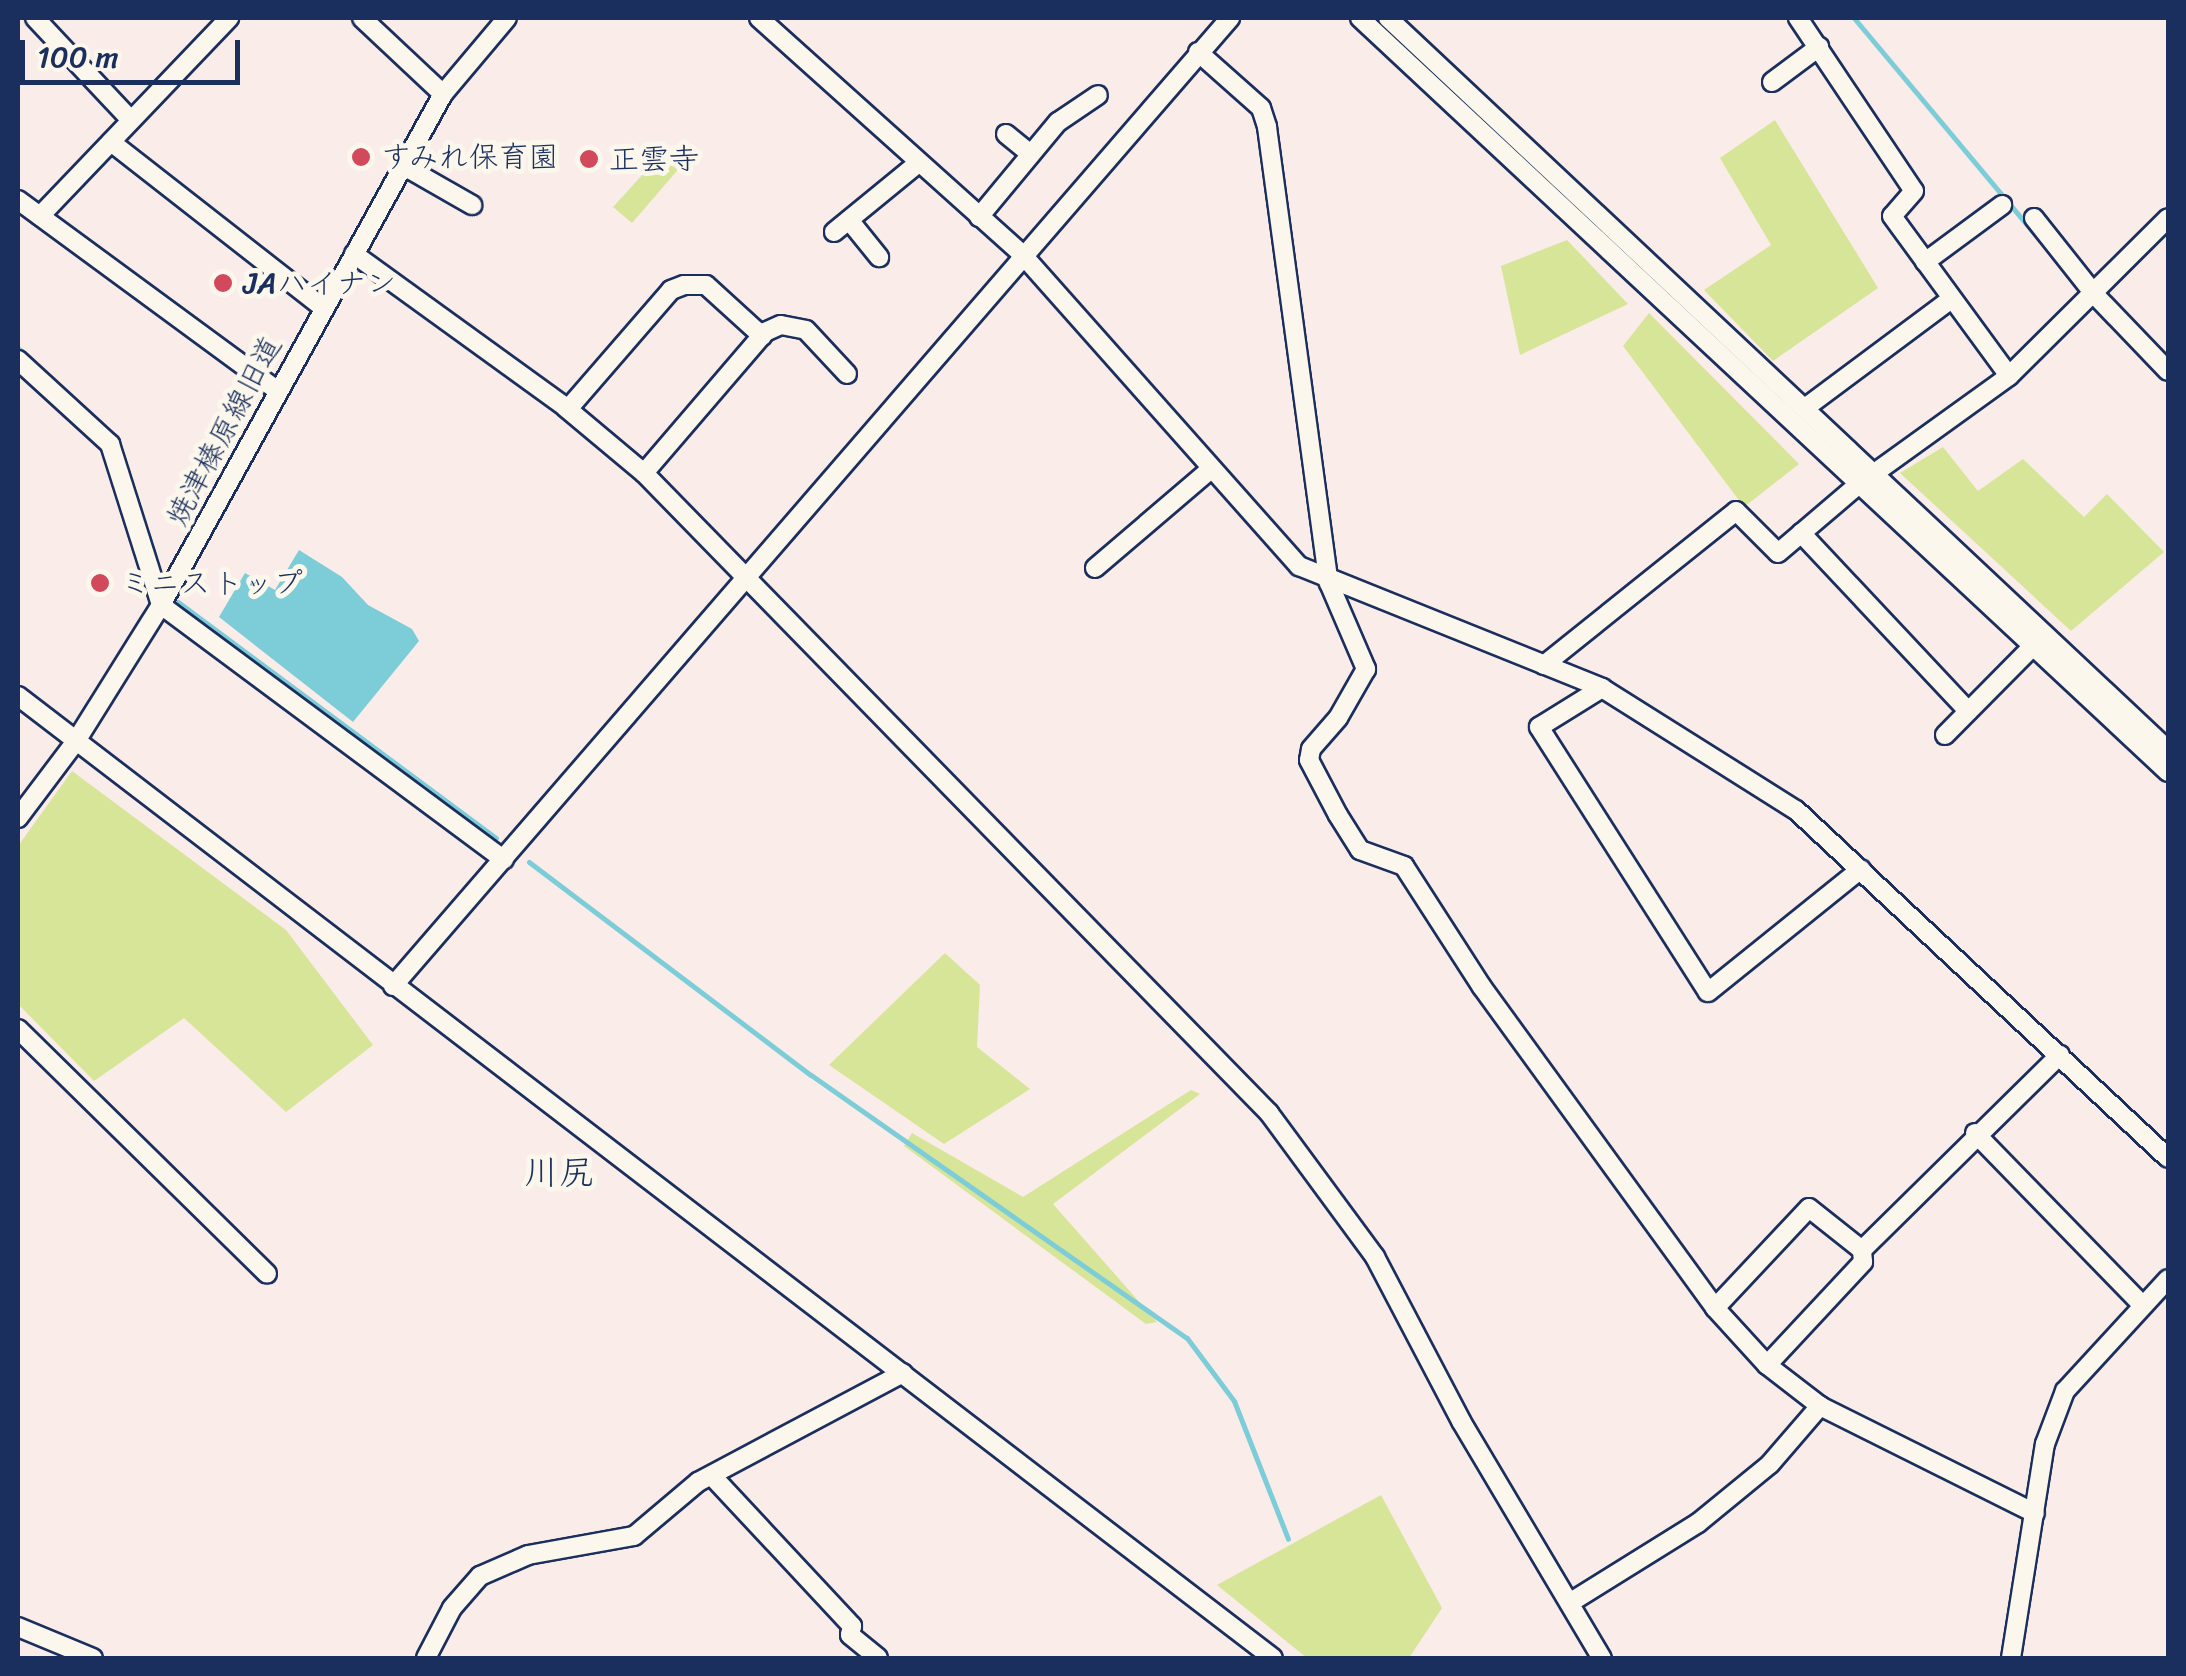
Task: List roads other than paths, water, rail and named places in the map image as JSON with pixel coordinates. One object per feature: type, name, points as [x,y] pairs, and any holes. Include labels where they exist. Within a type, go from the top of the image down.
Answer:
[{"type":"street","points":[[35,18],[130,120]]},
{"type":"street","points":[[40,216],[229,18]]},
{"type":"street","points":[[362,18],[443,94]]},
{"type":"street","name":"焼津榛原線旧道","points":[[18,818],[76,741],[161,605],[322,306],[443,94],[506,18]]},
{"type":"street","points":[[759,18],[916,164],[1021,253],[1260,528],[1329,583],[1602,688],[1796,810],[2168,1158]]},
{"type":"street","points":[[392,986],[750,576],[1021,253],[1230,18]]},
{"type":"street","points":[[1360,18],[2168,772]]},
{"type":"street","points":[[1388,18],[2168,750]]},
{"type":"street","points":[[1798,18],[1910,182],[1914,191],[1892,216],[2009,376]]},
{"type":"street","points":[[1772,82],[1819,46]]},
{"type":"street","points":[[1198,52],[1260,108],[1267,127],[1329,583],[1366,668],[1338,718],[1310,748],[1310,760],[1338,815],[1360,850],[1404,866],[1482,987],[1714,1308],[1767,1365],[1820,1406],[2035,1513]]},
{"type":"street","points":[[979,216],[1058,122],[1098,95]]},
{"type":"street","points":[[1006,134],[1031,154]]},
{"type":"street","points":[[111,142],[322,306]]},
{"type":"street","points":[[879,257],[842,226],[916,164]]},
{"type":"street","points":[[402,165],[472,205]]},
{"type":"street","points":[[18,200],[278,391]]},
{"type":"street","points":[[1925,262],[2002,204]]},
{"type":"street","points":[[2034,218],[2095,295],[2168,370]]},
{"type":"street","points":[[1544,665],[1736,511],[1778,554],[1858,485],[2009,376],[2095,295],[2168,218]]},
{"type":"street","points":[[354,254],[568,409],[644,473],[750,576],[1269,1113],[1374,1258],[1461,1421],[1602,1658]]},
{"type":"street","points":[[568,409],[671,290],[684,284],[706,284],[762,336]]},
{"type":"street","points":[[1805,408],[1951,299]]},
{"type":"street","points":[[644,473],[762,336],[781,325],[806,330],[848,374]]},
{"type":"street","points":[[18,360],[110,444],[161,605],[504,860]]},
{"type":"street","points":[[1095,568],[1211,469]]},
{"type":"street","points":[[1801,534],[1968,712]]},
{"type":"street","points":[[1945,735],[2032,646]]},
{"type":"street","points":[[1602,688],[1539,727],[1708,992],[1861,869]]},
{"type":"street","points":[[18,696],[1273,1658]]},
{"type":"street","points":[[18,1030],[267,1274]]},
{"type":"street","points":[[1862,1250],[1975,1134],[2060,1055]]},
{"type":"street","points":[[1975,1134],[2142,1305]]},
{"type":"street","points":[[1714,1308],[1809,1208],[1862,1250],[1863,1262],[1767,1365]]},
{"type":"street","points":[[2011,1658],[2045,1444],[2065,1391],[2168,1279]]},
{"type":"street","points":[[426,1658],[452,1608],[480,1576],[528,1555],[634,1536],[712,1478],[903,1373]]},
{"type":"street","points":[[1571,1602],[1698,1523],[1770,1464],[1820,1406]]},
{"type":"street","points":[[712,1478],[852,1626],[850,1635],[878,1658]]},
{"type":"street","points":[[18,1628],[93,1658]]},
{"type":"water","points":[[299,550],[342,577],[368,605],[412,629],[419,641],[353,722],[219,617],[245,573],[275,590]]},
{"type":"waterway","points":[[1854,18],[2039,239]]},
{"type":"waterway","points":[[18,348],[108,432]]},
{"type":"waterway","points":[[120,449],[155,557]]},
{"type":"waterway","points":[[178,602],[496,838]]},
{"type":"waterway","points":[[529,862],[811,1075],[1187,1338],[1234,1401],[1288,1539]]},
{"type":"place","name":"すみれ保育園","points":[[361,157]]},
{"type":"place","name":"正雲寺","points":[[589,159]]},
{"type":"place","name":"JAハイナン","points":[[223,283]]},
{"type":"place","name":"ミニストップ","points":[[100,583]]},
{"type":"district","name":"川尻","points":[[559,1172]]}]
